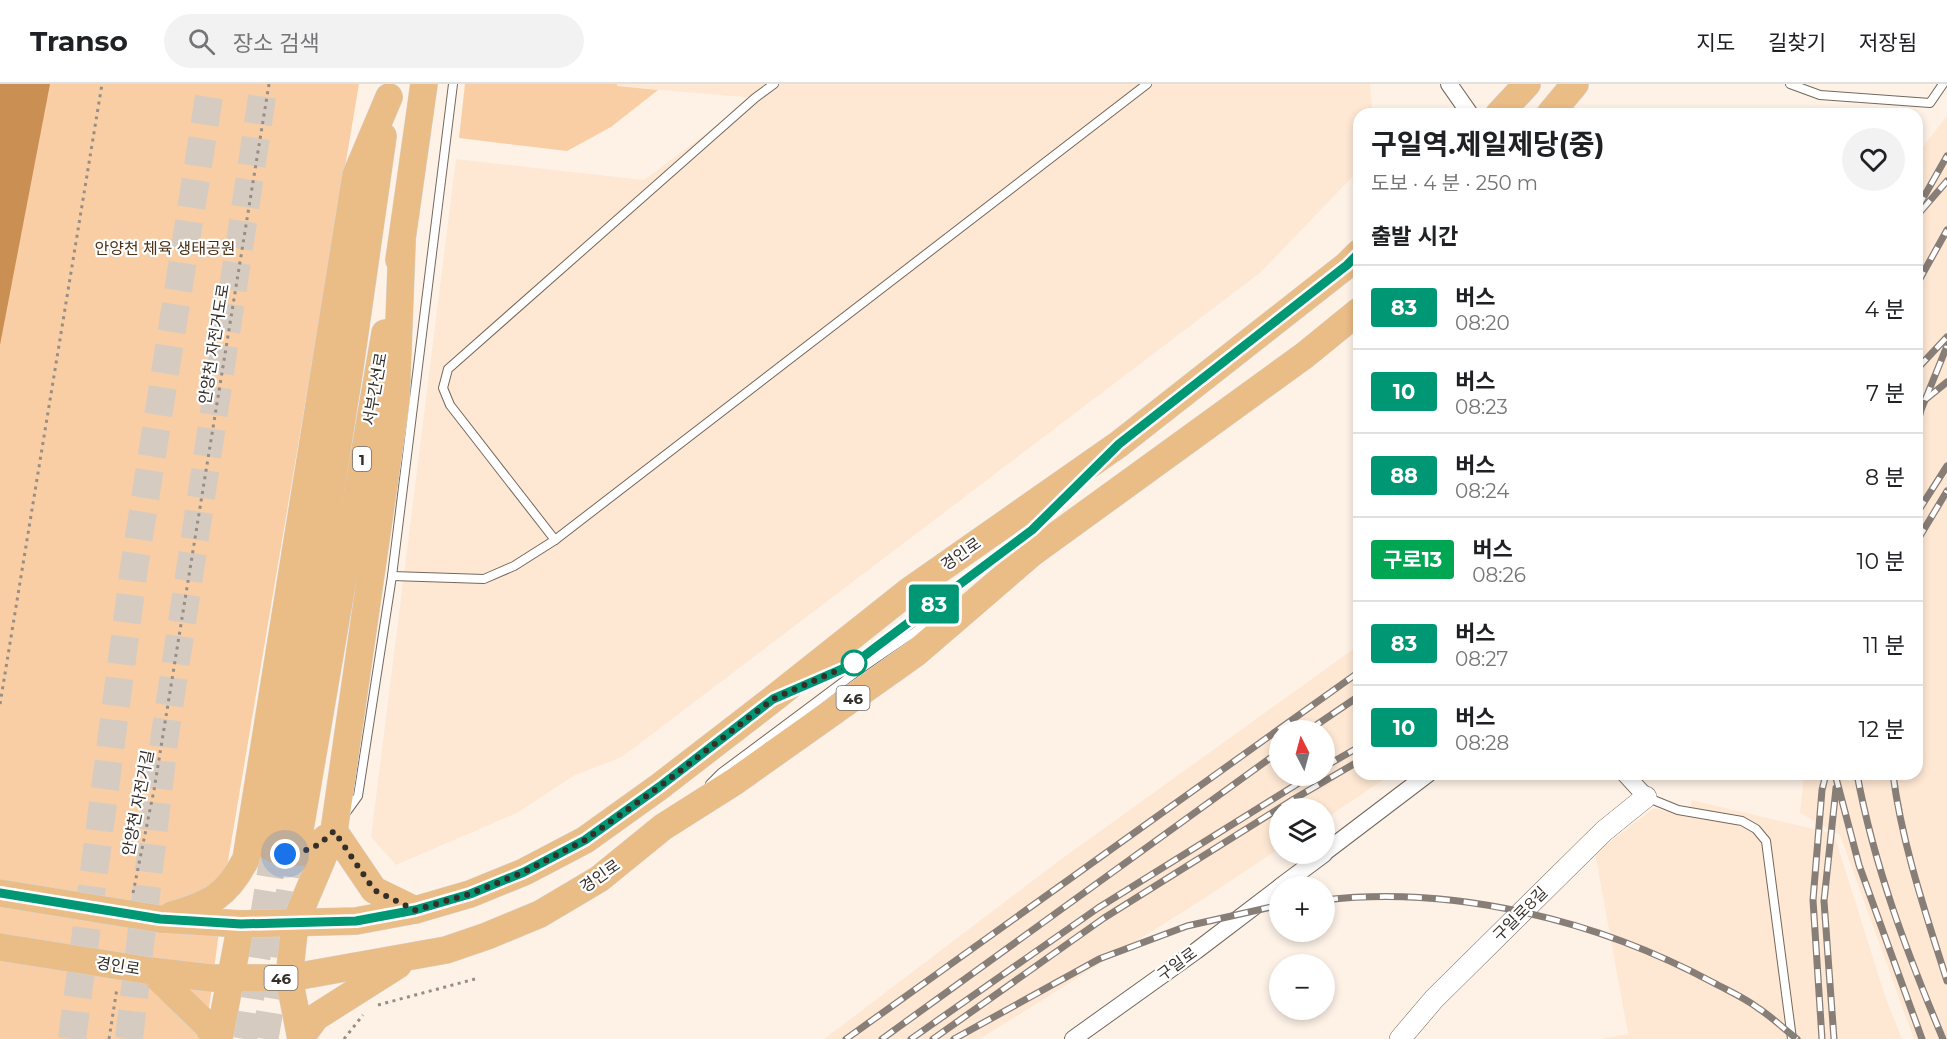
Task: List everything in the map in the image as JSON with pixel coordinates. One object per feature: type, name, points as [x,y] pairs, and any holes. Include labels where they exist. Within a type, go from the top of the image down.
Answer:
[{"type":"main road","name":"서부간선로","points":[[275,832],[372,398],[402,243],[424,84]]},
{"type":"main road","points":[[1504,108],[1527,84]]},
{"type":"main road","points":[[1555,108],[1575,84]]},
{"type":"main road","name":"서부간선로","points":[[275,832],[350,367],[390,90]]},
{"type":"main road","points":[[301,1038],[289,978],[295,923],[334,831],[396,401],[402,243]]},
{"type":"main road","name":"경인로","points":[[0,893],[160,919],[241,924],[356,921],[415,910],[470,894],[524,872],[585,840],[659,787],[909,591],[1119,444],[1338,273],[1353,259]]},
{"type":"main road","name":"경인로","points":[[0,947],[151,971],[231,979],[289,978],[446,950],[540,914],[599,879],[663,827],[734,782],[916,653],[1032,553],[1305,355],[1353,316]]},
{"type":"main road","points":[[275,832],[258,840],[270,849],[285,854],[304,852],[319,845],[334,831]]},
{"type":"main road","points":[[334,831],[374,890],[415,910]]},
{"type":"main road","points":[[160,919],[201,907],[226,890],[237,877],[246,859],[275,832]]},
{"type":"main road","points":[[217,1039],[241,924]]},
{"type":"main road","points":[[301,1038],[316,1017],[409,958]]},
{"type":"main road","points":[[151,971],[207,1025],[217,1039]]},
{"type":"street","points":[[1449,84],[1466,108]]},
{"type":"street","name":"구일로","points":[[1335,845],[1420,780]]},
{"type":"street","points":[[1630,780],[1646,797]]},
{"type":"street","name":"구일로8길","points":[[1400,1039],[1434,999],[1561,873],[1604,831],[1646,797]]},
{"type":"street","name":"구일로","points":[[1294,876],[1310,864]]},
{"type":"street","name":"구일로","points":[[1072,1039],[1196,951],[1269,895]]},
{"type":"lane","points":[[334,831],[358,796],[392,576],[453,84]]},
{"type":"lane","points":[[555,540],[450,405],[443,388],[448,369],[755,98],[774,84]]},
{"type":"lane","points":[[392,576],[484,579],[514,566],[555,540],[1147,84]]},
{"type":"lane","points":[[1790,84],[1820,95],[1930,103],[1943,84]]},
{"type":"lane","points":[[1079,483],[1119,444]]},
{"type":"lane","points":[[773,699],[854,664],[1032,530],[1071,491]]},
{"type":"lane","points":[[965,597],[1032,553]]},
{"type":"lane","points":[[663,827],[721,773],[859,670],[956,604]]},
{"type":"lane","points":[[1646,797],[1678,810],[1742,821],[1756,829],[1766,841],[1792,1039]]},
{"type":"path","points":[[0,704],[102,84]]},
{"type":"path","name":"안양천 자전거도로","points":[[189,572],[269,84]]},
{"type":"path","name":"안양천 자전거길","points":[[133,894],[154,790],[189,572]]},
{"type":"path","points":[[344,1039],[368,1008],[475,979]]},
{"type":"path","points":[[110,1039],[118,983]]},
{"type":"shaded area","points":[[0,84],[50,84],[0,345]]},
{"type":"shaded area","points":[[617,84],[1370,84],[1372,108],[1353,108],[1353,176],[1260,273],[622,757],[575,775],[517,813],[396,865],[371,837],[456,159],[644,180],[754,98],[616,86]]},
{"type":"shaded area","points":[[1947,116],[1947,1039],[1914,1039],[1840,835],[1800,813],[1803,780],[1923,780],[1923,146]]},
{"type":"shaded area","points":[[1353,649],[1353,780],[1383,780],[1335,812],[1335,798],[1269,798],[1269,856],[980,1039],[824,1039],[1060,860]]},
{"type":"shaded area","points":[[1692,800],[1834,834],[1885,996],[1902,1039],[1600,1039],[1628,1034],[1595,853],[1654,808],[1688,817]]},
{"type":"green space","name":"안양천 체육 생태공원","points":[[0,84],[359,84],[229,855],[205,1039],[0,1039]]},
{"type":"green space","points":[[465,84],[617,84],[617,86],[658,90],[611,127],[567,151],[459,138]]},
{"type":"tunnel","points":[[72,1039],[134,568],[211,84]]},
{"type":"tunnel","points":[[129,1039],[165,734],[264,84]]},
{"type":"tunnel","points":[[244,1039],[277,832]]},
{"type":"tunnel","points":[[265,1039],[299,835]]},
{"type":"railway","points":[[1923,198],[1947,156]]},
{"type":"railway","points":[[1923,209],[1947,181]]},
{"type":"railway","points":[[1923,273],[1947,230]]},
{"type":"railway","points":[[1923,363],[1947,337]]},
{"type":"railway","points":[[1923,405],[1947,346]]},
{"type":"railway","points":[[1926,399],[1947,382]]},
{"type":"railway","points":[[1923,504],[1947,466]]},
{"type":"railway","points":[[1923,531],[1947,491]]},
{"type":"railway","points":[[846,1039],[1353,676]]},
{"type":"railway","points":[[1324,720],[1353,700]]},
{"type":"railway","points":[[1335,761],[1353,750]]},
{"type":"railway","points":[[882,1039],[1269,759]]},
{"type":"railway","points":[[933,1039],[1104,918],[1353,765]]},
{"type":"railway","points":[[1822,1039],[1813,900],[1824,780]]},
{"type":"railway","points":[[1837,780],[1859,865],[1922,1039]]},
{"type":"railway","points":[[1858,780],[1882,876],[1943,1039]]},
{"type":"railway","points":[[1894,780],[1902,827],[1947,981]]},
{"type":"railway","points":[[911,1039],[1098,908],[1294,786]]},
{"type":"railway","points":[[1834,1039],[1824,901],[1836,788]]},
{"type":"railway","points":[[1335,899],[1424,898],[1475,903],[1575,926],[1670,961],[1714,983],[1753,1004],[1797,1039]]},
{"type":"railway","points":[[954,1039],[1099,959],[1187,926],[1269,907]]},
{"type":"bus line","name":"83","points":[[0,893],[160,919],[241,924],[356,921],[415,910],[470,894],[524,872],[585,840],[659,787],[773,699],[854,664],[1032,530],[1119,444],[1353,259]]},
{"type":"route","points":[[285,854],[304,852],[319,845],[334,831],[374,890],[415,910],[470,894],[524,872],[585,840],[659,787],[773,699],[854,663]]}]
